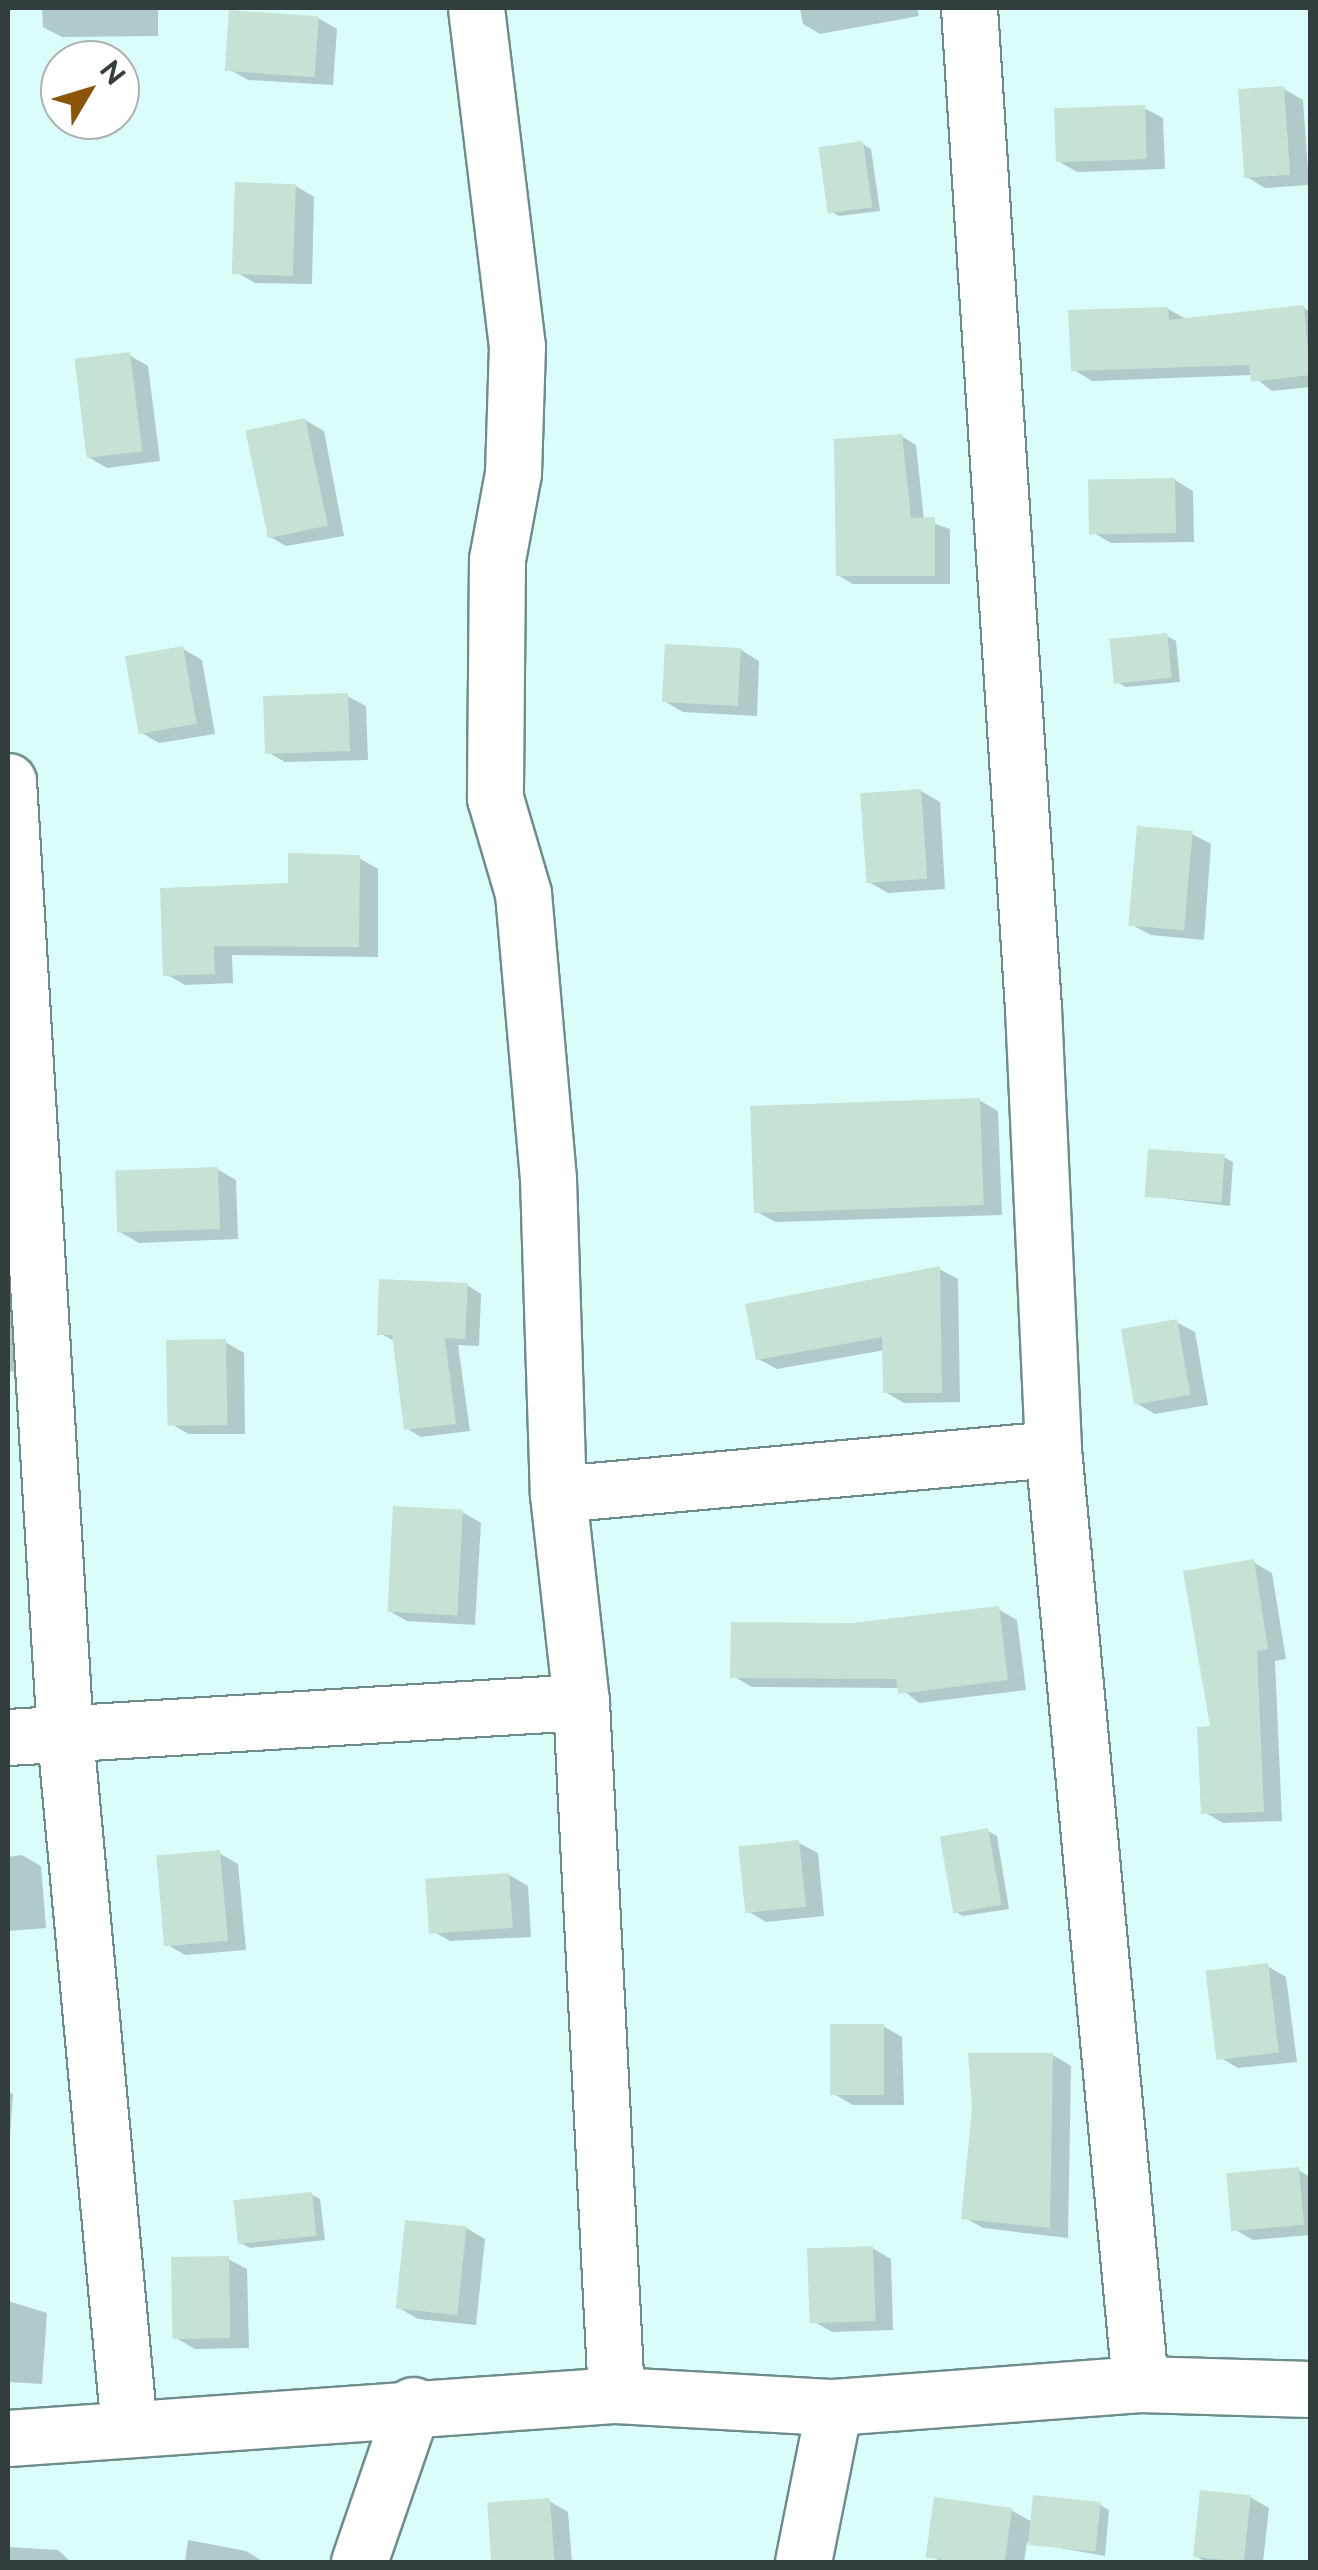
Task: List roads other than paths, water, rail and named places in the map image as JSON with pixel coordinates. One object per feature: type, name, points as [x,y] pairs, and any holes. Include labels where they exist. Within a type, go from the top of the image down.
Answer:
[{"type":"street","points":[[476,8],[517,346],[513,472],[497,559],[495,798],[523,894],[548,1179],[558,1494],[581,1702],[616,2395]]},
{"type":"street","points":[[968,8],[1029,949],[1053,1449],[1140,2384]]},
{"type":"street","points":[[8,781],[65,1736],[129,2429]]},
{"type":"street","points":[[558,1494],[1053,1449]]},
{"type":"street","points":[[8,1738],[581,1702]]},
{"type":"street","points":[[8,2438],[413,2405],[616,2395],[834,2407],[1140,2384],[1310,2389]]},
{"type":"street","points":[[358,2562],[413,2405]]},
{"type":"street","points":[[803,2562],[834,2407]]}]
